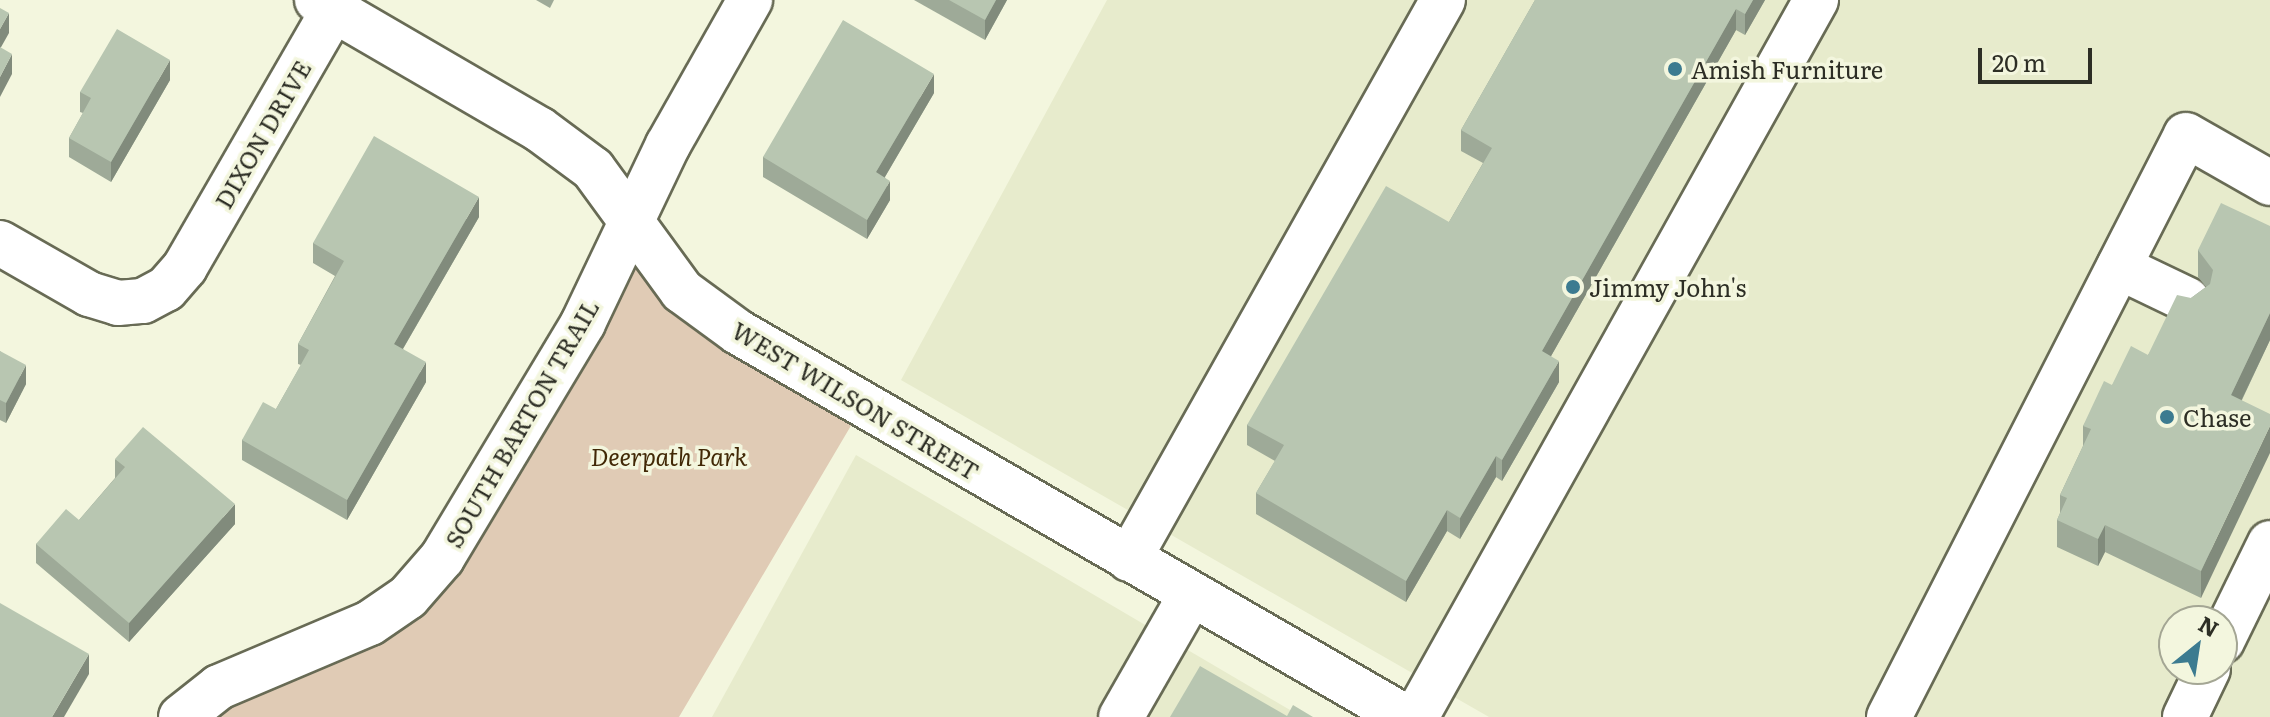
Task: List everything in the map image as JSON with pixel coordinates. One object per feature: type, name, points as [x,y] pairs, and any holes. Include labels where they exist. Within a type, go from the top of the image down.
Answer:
[{"type":"street","name":"SOUTH BARTON TRAIL","points":[[181,717],[219,687],[370,623],[408,597],[471,517],[583,323],[668,145],[750,0]]},
{"type":"street","points":[[1129,559],[1443,0]]},
{"type":"street","points":[[1416,717],[1816,0]]},
{"type":"street","name":"WEST WILSON STREET","points":[[330,3],[539,129],[593,169],[682,291],[738,332],[1405,717]]},
{"type":"street","name":"DIXON DRIVE","points":[[0,243],[89,294],[118,303],[155,295],[185,267],[330,3]]},
{"type":"street","points":[[1889,717],[2186,135],[2270,183]]},
{"type":"street","points":[[2119,267],[2188,300]]},
{"type":"street","points":[[2238,608],[2270,543]]},
{"type":"street","points":[[1121,717],[1191,595]]},
{"type":"street","points":[[2185,717],[2200,685]]},
{"type":"shaded area","points":[[1107,0],[2270,0],[2270,717],[1489,717],[901,380]]},
{"type":"shaded area","points":[[856,455],[1302,717],[712,717]]},
{"type":"green space","name":"Deerpath Park","points":[[631,224],[862,407],[679,717],[181,717],[408,597]]},
{"type":"building","points":[[949,0],[996,0],[985,20]]},
{"type":"building","points":[[1535,0],[1753,0],[1745,14],[1736,9],[1542,351],[1559,361],[1502,460],[1496,456],[1460,518],[1447,510],[1406,581],[1256,493],[1284,445],[1247,425],[1386,186],[1449,222],[1492,148],[1461,130]]},
{"type":"building","points":[[0,8],[9,13],[0,29]]},
{"type":"building","points":[[843,20],[934,74],[876,172],[890,181],[867,220],[763,157]]},
{"type":"building","points":[[117,29],[170,60],[111,162],[69,138],[91,98],[80,92]]},
{"type":"building","points":[[0,47],[12,54],[0,77]]},
{"type":"building","points":[[374,136],[479,197],[394,344],[426,362],[347,500],[242,440],[263,402],[276,409],[309,350],[298,344],[344,261],[313,243]]},
{"type":"building","name":"Chase","points":[[2221,203],[2270,226],[2270,313],[2231,395],[2270,414],[2270,426],[2201,571],[2105,525],[2098,539],[2057,520],[2067,498],[2060,495],[2091,429],[2083,426],[2104,381],[2112,385],[2131,346],[2148,355],[2177,295],[2191,298],[2210,284],[2213,270],[2198,250]]},
{"type":"building","points":[[0,351],[26,365],[6,403],[0,400]]},
{"type":"building","points":[[143,427],[235,504],[129,623],[36,544],[66,509],[79,520],[125,467],[115,459]]},
{"type":"building","points":[[0,603],[89,654],[52,717],[0,717]]},
{"type":"building","points":[[1200,666],[1287,716],[1293,705],[1313,717],[1170,717]]},
{"type":"place","name":"Amish Furniture","points":[[1675,69]]},
{"type":"place","name":"Jimmy John's","points":[[1573,287]]},
{"type":"place","name":"Chase","points":[[2167,417]]}]
